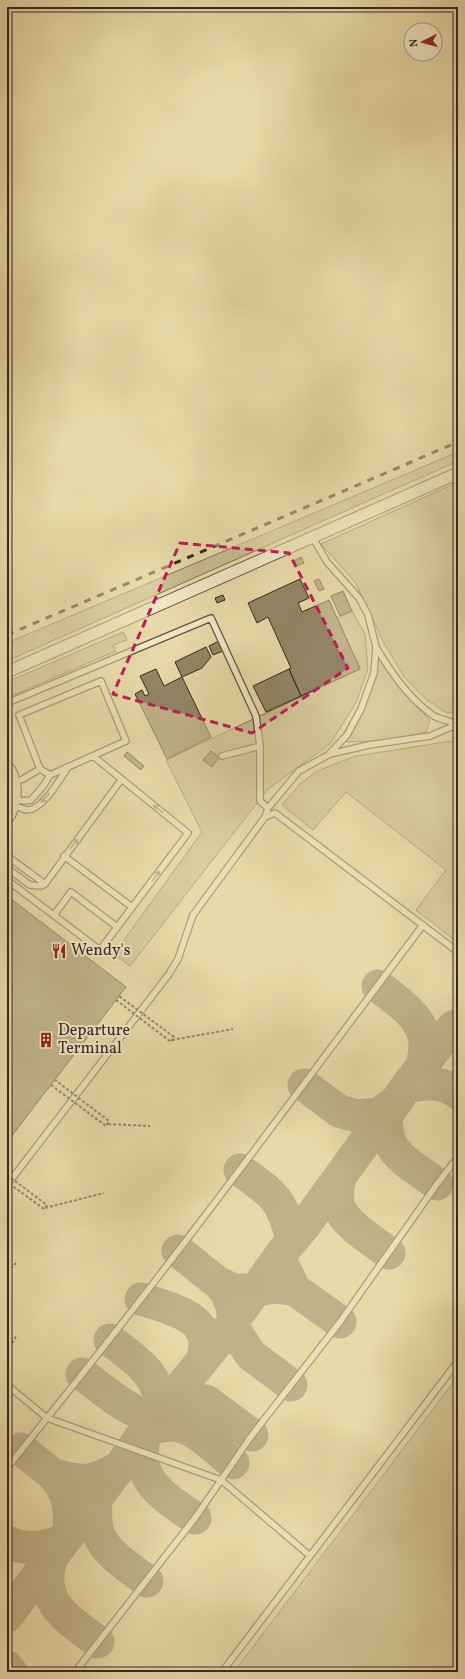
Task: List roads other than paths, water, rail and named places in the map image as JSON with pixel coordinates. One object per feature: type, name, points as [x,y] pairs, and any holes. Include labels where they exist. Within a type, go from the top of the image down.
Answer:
[{"type":"street","points":[[7,672],[458,473]]},
{"type":"lane","points":[[313,538],[327,562],[359,598],[368,615],[376,647],[386,665],[412,698],[435,716],[458,724]]},
{"type":"lane","points":[[7,703],[211,618],[256,716],[260,746],[260,801],[268,808]]},
{"type":"lane","points":[[330,754],[347,735],[361,709],[374,673],[376,647]]},
{"type":"lane","points":[[10,794],[23,801],[31,800],[44,785],[50,775],[126,741],[101,681],[19,715],[40,769],[50,775]]},
{"type":"lane","points":[[7,1183],[169,974],[178,959],[193,915],[265,817],[268,808],[299,771],[330,754],[369,745],[430,736],[458,724]]},
{"type":"lane","points":[[222,756],[260,746]]},
{"type":"lane","points":[[7,880],[100,950],[188,833],[93,756]]},
{"type":"lane","points":[[10,794],[26,810],[39,805],[48,795],[68,766]]},
{"type":"lane","points":[[10,794],[23,779],[40,769]]},
{"type":"lane","points":[[7,868],[30,885],[42,886],[45,884],[121,780]]},
{"type":"lane","points":[[265,817],[275,813],[458,952]]},
{"type":"lane","points":[[7,856],[45,884]]},
{"type":"lane","points":[[64,856],[132,907]]},
{"type":"lane","points":[[54,915],[71,892],[117,927]]},
{"type":"lane","points":[[7,1468],[110,1340],[236,1176],[424,925]]},
{"type":"lane","points":[[75,1672],[190,1525],[252,1435],[340,1322],[458,1157]]},
{"type":"lane","points":[[222,1672],[309,1555],[458,1361]]},
{"type":"lane","points":[[7,1385],[47,1418],[221,1480],[309,1555]]},
{"type":"railway","points":[[7,635],[458,442]]},
{"type":"place","name":"Wendy's","points":[[59,951]]},
{"type":"place","name":"Departure Terminal","points":[[46,1040]]}]
